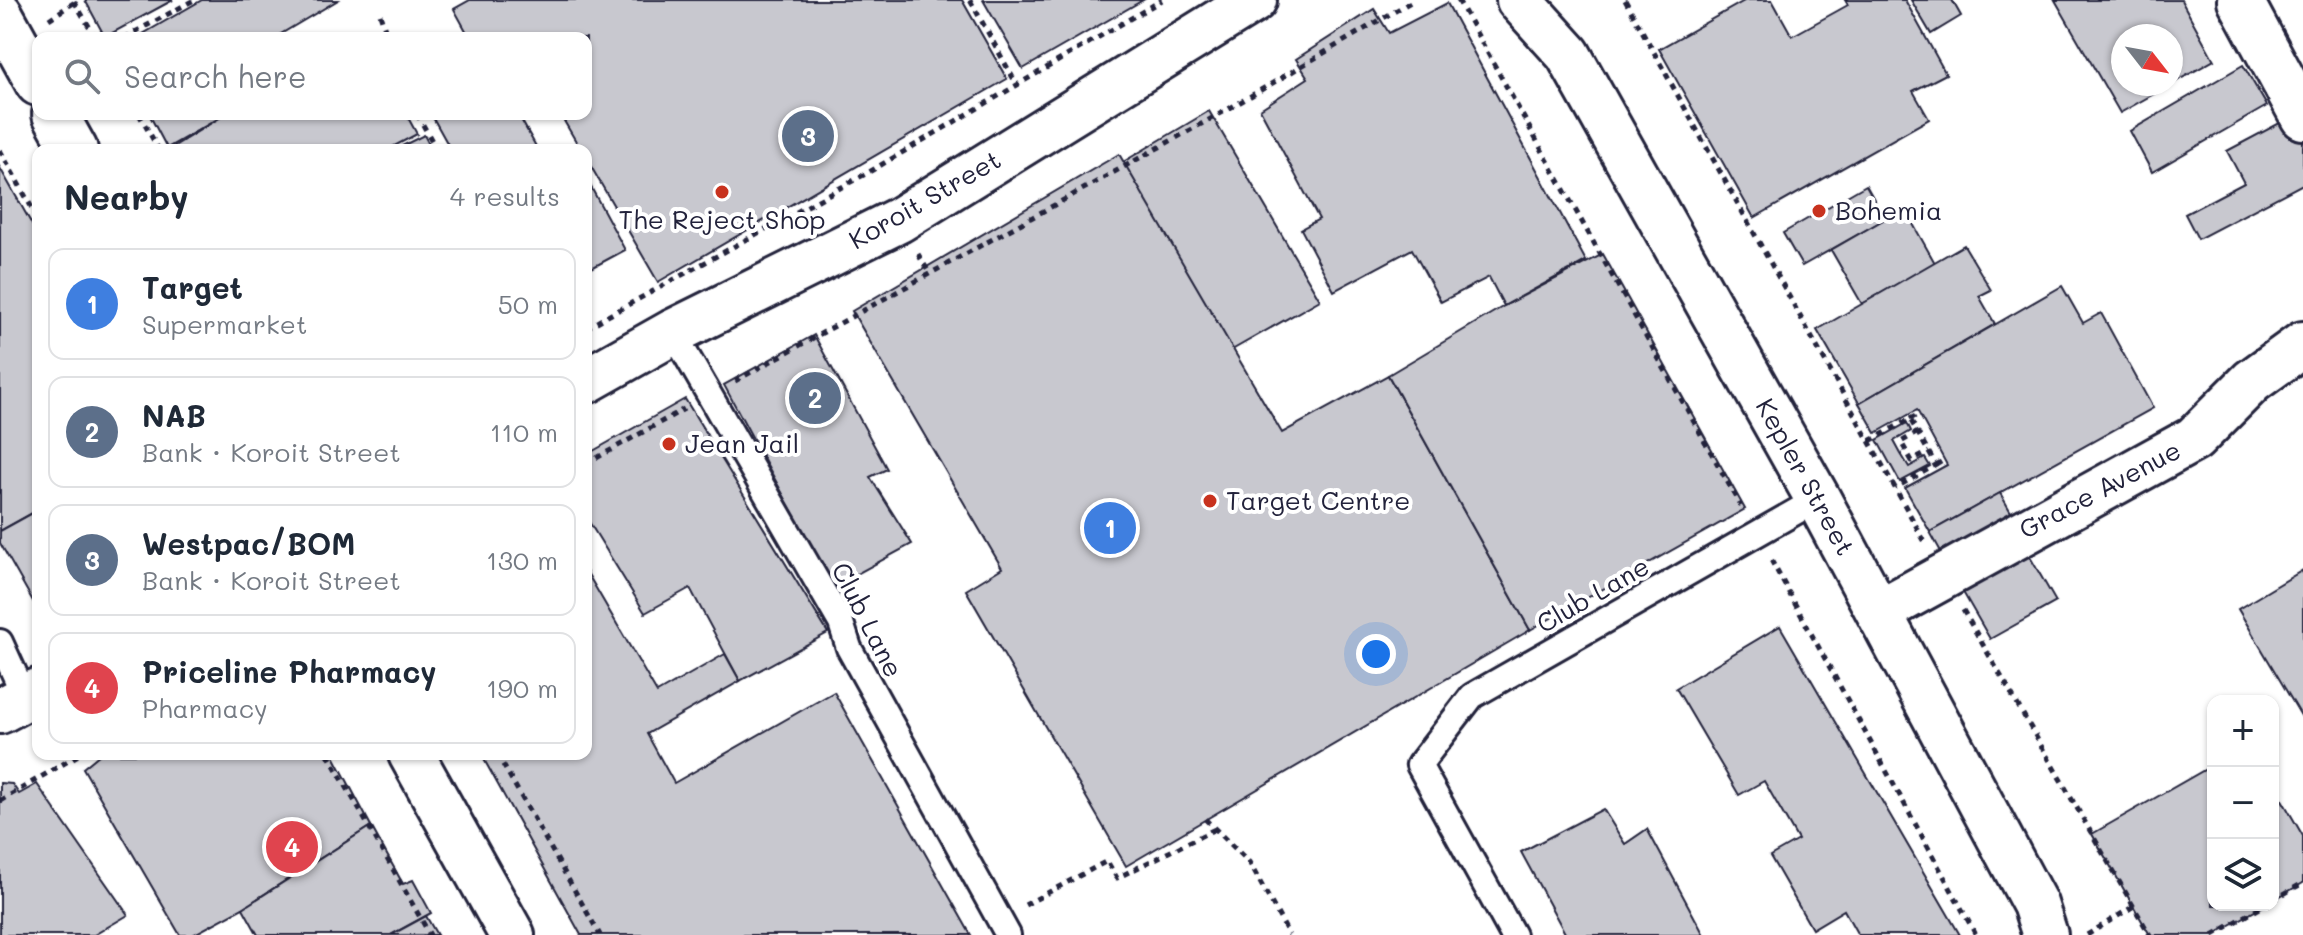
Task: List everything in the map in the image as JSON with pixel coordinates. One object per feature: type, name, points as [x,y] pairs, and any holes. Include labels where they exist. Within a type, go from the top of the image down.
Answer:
[{"type":"street","name":"Koroit Street","points":[[592,378],[673,332],[899,220],[1254,0]]},
{"type":"street","name":"Kepler Street","points":[[1519,0],[1568,54]]},
{"type":"street","name":"Kepler Street","points":[[1552,0],[1568,54],[1818,499],[2040,920],[2066,935]]},
{"type":"street","points":[[2240,0],[2303,117]]},
{"type":"street","points":[[0,14],[32,72]]},
{"type":"street","points":[[58,120],[72,144]]},
{"type":"street","name":"Grace Avenue","points":[[1879,612],[2194,439],[2252,381],[2303,344]]},
{"type":"street","points":[[414,760],[512,935]]},
{"type":"lane","name":"Club Lane","points":[[673,332],[841,623],[849,648],[1003,927]]},
{"type":"lane","name":"Club Lane","points":[[1513,935],[1419,765],[1472,696],[1818,499]]},
{"type":"lane","points":[[0,642],[21,700]]},
{"type":"path","points":[[74,0],[93,32]]},
{"type":"path","points":[[135,32],[194,0]]},
{"type":"path","points":[[970,0],[1017,85]]},
{"type":"path","points":[[592,325],[869,172],[1162,0]]},
{"type":"path","points":[[1389,0],[1395,9]]},
{"type":"path","points":[[592,461],[1225,111],[1414,0]]},
{"type":"path","points":[[1458,0],[1976,935]]},
{"type":"path","points":[[1625,0],[1895,488],[2150,935]]},
{"type":"path","points":[[380,14],[386,32]]},
{"type":"path","points":[[142,120],[156,144]]},
{"type":"path","points":[[420,120],[434,144]]},
{"type":"path","points":[[0,150],[32,208]]},
{"type":"path","points":[[1870,441],[1919,414]]},
{"type":"path","points":[[1910,419],[1936,465]]},
{"type":"path","points":[[1918,432],[1901,442],[1912,461],[1929,452]]},
{"type":"path","points":[[1895,488],[1944,460]]},
{"type":"path","points":[[0,801],[70,760]]},
{"type":"path","points":[[331,760],[430,935]]},
{"type":"path","points":[[500,760],[600,935]]},
{"type":"path","points":[[1205,819],[1249,862],[1289,935]]},
{"type":"path","points":[[1003,927],[1107,861],[1117,878],[1215,829]]},
{"type":"path","points":[[2279,897],[2303,883]]},
{"type":"path","points":[[2086,935],[2134,906]]},
{"type":"path","points":[[2213,935],[2255,911]]},
{"type":"building","points":[[85,0],[173,0],[114,32],[102,32]]},
{"type":"building","points":[[202,0],[338,0],[284,32],[146,32]]},
{"type":"building","points":[[470,0],[962,0],[1007,79],[658,282],[592,168],[592,144],[578,144],[564,120],[592,120],[592,32],[467,32],[454,9]]},
{"type":"building","points":[[983,0],[1143,0],[1023,69]]},
{"type":"building","points":[[1746,0],[1772,0],[1792,36],[1848,5],[1845,0],[1905,0],[1946,74],[1913,91],[1929,119],[1754,218],[1659,49]]},
{"type":"building","points":[[1911,0],[1952,0],[1961,16],[1931,34]]},
{"type":"building","points":[[2055,0],[2181,0],[2214,60],[2183,77],[2183,24],[2111,24],[2111,96],[2150,96],[2120,113]]},
{"type":"building","points":[[1447,3],[1586,261],[1504,306],[1489,277],[1441,302],[1412,249],[1334,291],[1301,229],[1319,219],[1260,109],[1308,78],[1296,59],[1374,9],[1389,33]]},
{"type":"building","points":[[2243,65],[2267,106],[2152,172],[2130,131]]},
{"type":"building","points":[[1209,111],[1320,300],[1232,350],[1123,162]]},
{"type":"building","points":[[2291,117],[2303,140],[2303,184],[2198,239],[2185,214],[2244,183],[2227,151]]},
{"type":"building","points":[[152,120],[216,120],[174,144],[165,144]]},
{"type":"building","points":[[216,120],[409,120],[417,134],[398,144],[178,144]]},
{"type":"building","points":[[434,120],[521,120],[535,144],[448,144]]},
{"type":"building","points":[[424,135],[429,144],[406,144]]},
{"type":"building","name":"Target Centre","points":[[1119,154],[1282,433],[1388,375],[1530,630],[1126,866],[966,590],[1002,568],[852,311]]},
{"type":"building","points":[[0,168],[32,224],[32,513],[0,531]]},
{"type":"building","points":[[1866,185],[1885,219],[1802,266],[1783,233]]},
{"type":"building","points":[[592,189],[625,250],[592,268]]},
{"type":"building","points":[[1904,208],[1935,263],[1862,304],[1831,250]]},
{"type":"building","points":[[1964,245],[1991,290],[1979,296],[1995,324],[1859,403],[1817,330]]},
{"type":"building","points":[[1603,254],[1745,509],[1530,630],[1388,375],[1504,306]]},
{"type":"building","points":[[2062,286],[2083,323],[2101,313],[2153,408],[1930,532],[1905,488],[1947,465],[1917,410],[1876,433],[1859,403]]},
{"type":"building","points":[[814,335],[887,469],[870,477],[912,544],[833,587],[724,385]]},
{"type":"building","points":[[685,399],[828,633],[740,681],[690,588],[645,613],[592,527],[592,452]]},
{"type":"building","points":[[1907,423],[1911,431],[1894,441],[1909,467],[1925,458],[1930,466],[1900,482],[1877,440]]},
{"type":"building","points":[[2000,493],[2020,528],[1950,568],[1930,532]]},
{"type":"building","points":[[32,513],[32,599],[0,543],[0,531]]},
{"type":"building","points":[[2022,543],[2056,602],[1990,639],[1956,580]]},
{"type":"building","points":[[2303,570],[2303,719],[2238,609]]},
{"type":"building","points":[[592,581],[657,693],[725,654],[740,681],[647,734],[674,783],[834,692],[971,935],[581,935],[484,760],[592,760]]},
{"type":"building","points":[[1780,626],[1960,935],[1858,935],[1844,910],[1812,929],[1770,856],[1798,840],[1764,781],[1739,795],[1676,688]]},
{"type":"building","points":[[93,760],[336,760],[371,826],[243,908],[193,935],[180,935],[83,768]]},
{"type":"building","points":[[2207,768],[2207,911],[2255,911],[2213,935],[2150,935],[2092,834]]},
{"type":"building","points":[[0,783],[12,784],[19,794],[37,784],[128,915],[94,935],[0,935]]},
{"type":"building","points":[[2279,794],[2303,836],[2303,883],[2279,897]]},
{"type":"building","points":[[1603,809],[1625,844],[1647,829],[1704,935],[1566,935],[1521,852]]},
{"type":"building","points":[[371,826],[403,884],[413,880],[431,913],[391,935],[258,935],[243,908]]},
{"type":"building","points":[[426,916],[437,935],[391,935]]},
{"type":"place","name":"Westpac/BOM","points":[[808,136]]},
{"type":"place","name":"The Reject Shop","points":[[722,192]]},
{"type":"place","name":"Bohemia","points":[[1819,211]]},
{"type":"place","name":"NAB","points":[[815,398]]},
{"type":"place","name":"Jean Jail","points":[[669,444]]},
{"type":"place","name":"Target Centre","points":[[1210,501]]},
{"type":"place","name":"Target","points":[[1110,528]]},
{"type":"place","name":"Priceline Pharmacy","points":[[292,847]]}]
